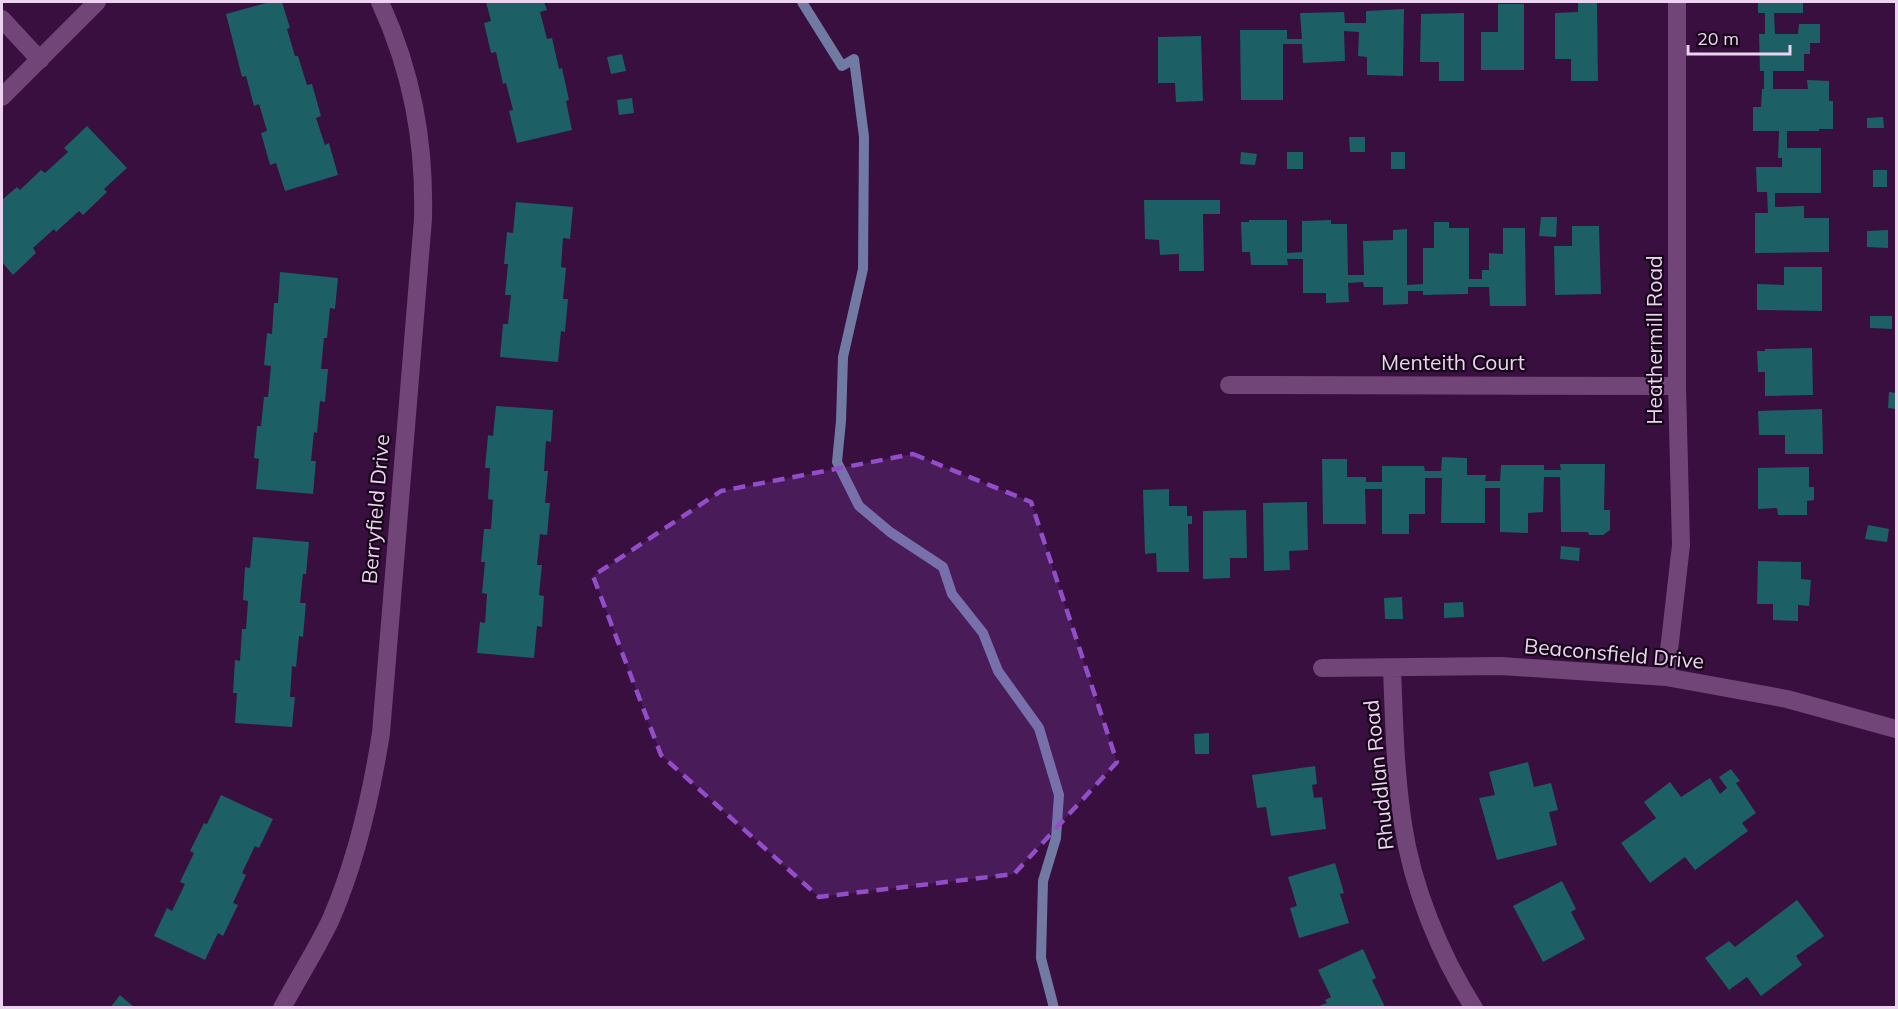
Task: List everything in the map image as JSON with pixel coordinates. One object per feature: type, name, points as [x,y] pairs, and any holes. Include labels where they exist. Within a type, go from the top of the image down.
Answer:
[{"type":"street","points":[[2,97],[97,2]]},
{"type":"street","name":"Berryfield Drive","points":[[282,1008],[330,920],[351,867],[374,779],[381,733],[423,219],[424,180],[421,140],[405,68],[393,29],[380,2]]},
{"type":"street","name":"Heathermill Road","points":[[1666,677],[1680,545],[1677,386],[1677,2]]},
{"type":"street","points":[[2,19],[40,60]]},
{"type":"street","name":"Menteith Court","points":[[1229,385],[1677,386]]},
{"type":"street","name":"Beaconsfield Drive","points":[[1322,668],[1501,666],[1666,677],[1787,699],[1896,729]]},
{"type":"street","name":"Rhuddlan Road","points":[[1392,668],[1395,739],[1403,825],[1414,873],[1448,963],[1474,1008]]},
{"type":"highlighted area","points":[[913,454],[1031,502],[1117,762],[1014,874],[819,897],[661,755],[593,576],[721,491]]},
{"type":"building","points":[[270,2],[282,2],[295,56],[298,56],[307,85],[312,84],[321,116],[316,118],[325,145],[329,143],[338,175],[285,191],[276,163],[270,165],[261,133],[267,131],[259,104],[254,106],[246,76],[242,77],[226,14]]},
{"type":"building","points":[[486,2],[544,2],[547,10],[540,12],[547,39],[552,38],[559,69],[562,68],[569,100],[566,101],[572,130],[517,143],[509,111],[513,110],[506,83],[503,84],[496,52],[491,53],[484,23],[491,21]]},
{"type":"building","points":[[1578,2],[1597,2],[1598,81],[1571,81],[1571,59],[1555,59],[1555,13],[1578,12]]},
{"type":"building","points":[[1758,2],[1803,2],[1803,13],[1774,13],[1775,34],[1798,34],[1799,24],[1820,24],[1820,43],[1810,43],[1810,54],[1804,54],[1804,71],[1773,71],[1773,89],[1808,89],[1807,80],[1829,81],[1829,101],[1833,101],[1833,129],[1787,131],[1787,148],[1821,148],[1821,193],[1775,193],[1775,207],[1804,206],[1804,218],[1829,218],[1829,252],[1755,253],[1755,213],[1768,213],[1767,192],[1757,192],[1756,167],[1782,167],[1782,158],[1778,158],[1779,131],[1753,131],[1753,107],[1761,107],[1762,89],[1764,89],[1764,71],[1760,71],[1759,34],[1765,34],[1765,13],[1758,13]]},
{"type":"building","points":[[1498,4],[1524,4],[1524,70],[1481,70],[1481,32],[1498,32]]},
{"type":"building","points":[[1404,9],[1403,76],[1367,75],[1367,57],[1358,56],[1359,32],[1344,31],[1345,61],[1303,63],[1302,44],[1283,44],[1283,100],[1241,100],[1240,30],[1287,30],[1287,39],[1302,39],[1300,13],[1344,12],[1345,23],[1366,23],[1366,11]]},
{"type":"building","points":[[1464,13],[1464,81],[1439,81],[1439,62],[1420,62],[1421,14]]},
{"type":"building","points":[[1201,36],[1203,101],[1176,102],[1175,83],[1158,83],[1158,37]]},
{"type":"building","points":[[622,54],[626,71],[611,74],[607,57]]},
{"type":"building","points":[[632,98],[634,113],[619,115],[617,100]]},
{"type":"building","points":[[1883,117],[1884,128],[1867,128],[1867,118]]},
{"type":"building","points":[[87,126],[127,168],[104,189],[107,192],[83,215],[79,211],[56,232],[54,229],[33,248],[36,253],[13,275],[2,262],[2,200],[17,187],[20,190],[41,170],[45,173],[68,152],[64,148]]},
{"type":"building","points":[[1349,137],[1365,137],[1365,152],[1350,152]]},
{"type":"building","points":[[1241,152],[1257,154],[1255,165],[1240,164]]},
{"type":"building","points":[[1287,152],[1303,152],[1303,169],[1287,169]]},
{"type":"building","points":[[1391,152],[1405,152],[1405,169],[1391,169]]},
{"type":"building","points":[[1873,170],[1887,170],[1887,187],[1873,187]]},
{"type":"building","points":[[1144,200],[1220,200],[1220,214],[1203,214],[1204,271],[1179,271],[1179,254],[1160,255],[1159,240],[1145,239]]},
{"type":"building","points":[[516,202],[573,207],[570,239],[563,238],[561,267],[566,268],[563,299],[568,299],[565,332],[561,331],[558,362],[500,357],[503,324],[508,324],[511,295],[505,295],[508,264],[504,264],[507,232],[513,233]]},
{"type":"building","points":[[1541,217],[1557,217],[1556,237],[1539,236]]},
{"type":"building","points":[[1249,220],[1287,220],[1287,253],[1302,252],[1302,221],[1331,220],[1331,224],[1347,224],[1348,275],[1364,275],[1363,241],[1393,240],[1393,230],[1407,229],[1407,285],[1423,284],[1423,248],[1434,248],[1434,222],[1449,222],[1449,228],[1469,228],[1469,279],[1482,279],[1482,270],[1489,270],[1489,253],[1503,254],[1503,228],[1525,228],[1526,306],[1490,306],[1489,287],[1468,287],[1468,294],[1423,295],[1423,291],[1408,291],[1408,304],[1383,305],[1383,287],[1364,287],[1363,282],[1348,283],[1349,302],[1326,303],[1326,293],[1303,293],[1303,259],[1287,259],[1288,265],[1251,265],[1250,252],[1242,252],[1241,222],[1249,222]]},
{"type":"building","points":[[1572,226],[1599,226],[1601,294],[1555,295],[1554,246],[1572,246]]},
{"type":"building","points":[[1888,230],[1888,248],[1867,247],[1867,231]]},
{"type":"building","points":[[1784,267],[1822,267],[1822,311],[1757,310],[1757,284],[1784,285]]},
{"type":"building","points":[[280,272],[338,278],[335,309],[330,308],[327,338],[324,338],[321,369],[328,369],[325,402],[320,401],[317,433],[314,432],[311,461],[316,461],[313,494],[256,489],[259,459],[254,458],[257,426],[261,426],[264,397],[268,397],[271,366],[264,365],[267,333],[272,334],[274,303],[278,303]]},
{"type":"building","points":[[1870,316],[1892,316],[1892,329],[1870,328]]},
{"type":"building","points":[[1812,348],[1813,395],[1765,396],[1765,372],[1758,372],[1757,351]]},
{"type":"building","points":[[1889,392],[1896,393],[1896,409],[1888,408]]},
{"type":"building","points":[[496,406],[553,410],[551,442],[546,441],[544,471],[548,471],[545,503],[550,503],[547,535],[540,534],[537,565],[542,565],[539,595],[544,596],[542,627],[537,626],[534,658],[477,653],[480,622],[485,623],[487,594],[482,593],[485,562],[481,562],[484,529],[491,529],[493,500],[488,499],[490,468],[485,468],[488,435],[493,436]]},
{"type":"building","points":[[1822,409],[1823,454],[1785,454],[1785,435],[1759,435],[1758,411]]},
{"type":"building","points":[[1442,457],[1467,458],[1467,475],[1486,475],[1485,481],[1500,481],[1501,465],[1544,465],[1544,470],[1561,470],[1560,464],[1605,464],[1604,510],[1610,510],[1610,530],[1603,535],[1589,535],[1588,532],[1561,532],[1560,477],[1544,477],[1543,512],[1528,513],[1528,533],[1500,532],[1500,488],[1485,488],[1485,523],[1441,523],[1442,478],[1425,478],[1425,514],[1409,514],[1409,534],[1382,534],[1382,489],[1365,489],[1366,524],[1323,524],[1322,459],[1347,459],[1347,477],[1366,477],[1366,482],[1382,482],[1382,466],[1424,466],[1425,471],[1441,471]]},
{"type":"building","points":[[1809,467],[1809,487],[1814,487],[1814,500],[1807,501],[1807,515],[1778,515],[1777,508],[1758,509],[1758,468]]},
{"type":"building","points":[[1169,489],[1169,506],[1187,506],[1187,516],[1192,516],[1192,524],[1188,524],[1189,572],[1157,572],[1156,553],[1145,554],[1143,490]]},
{"type":"building","points":[[1307,502],[1308,550],[1289,551],[1290,570],[1264,571],[1263,503]]},
{"type":"building","points":[[1246,510],[1247,558],[1230,558],[1230,578],[1203,579],[1203,511]]},
{"type":"building","points":[[1868,525],[1889,529],[1887,542],[1865,539]]},
{"type":"building","points":[[253,537],[309,542],[300,603],[306,603],[303,637],[299,636],[296,667],[292,666],[290,697],[295,697],[292,727],[235,723],[237,693],[233,693],[235,660],[240,661],[242,629],[246,629],[248,601],[243,600],[245,567],[250,568]]},
{"type":"building","points":[[1561,546],[1580,548],[1579,561],[1560,559]]},
{"type":"building","points":[[1758,561],[1801,562],[1801,579],[1811,580],[1809,606],[1798,605],[1798,621],[1773,620],[1773,604],[1757,604]]},
{"type":"building","points":[[1402,597],[1403,619],[1385,619],[1384,598]]},
{"type":"building","points":[[1463,602],[1464,617],[1444,618],[1444,603]]},
{"type":"building","points":[[1209,733],[1209,754],[1195,754],[1194,734]]},
{"type":"building","points":[[1528,762],[1534,787],[1551,783],[1558,810],[1549,812],[1557,845],[1497,860],[1479,798],[1495,795],[1489,772]]},
{"type":"building","points":[[1315,766],[1317,784],[1312,785],[1314,798],[1322,797],[1326,829],[1271,836],[1266,807],[1257,808],[1252,775]]},
{"type":"building","points":[[1731,769],[1740,781],[1736,783],[1756,813],[1742,823],[1748,831],[1695,870],[1685,857],[1650,883],[1621,843],[1656,818],[1644,802],[1670,782],[1681,797],[1710,778],[1720,794],[1727,788],[1719,777]]},
{"type":"building","points":[[221,795],[273,819],[259,848],[255,846],[242,873],[246,875],[233,903],[238,905],[223,936],[218,933],[205,960],[154,936],[167,908],[172,911],[185,884],[180,882],[194,853],[190,851]]},
{"type":"building","points":[[1335,863],[1344,893],[1340,894],[1349,923],[1299,938],[1290,908],[1297,906],[1288,877]]},
{"type":"building","points":[[1562,881],[1576,909],[1571,912],[1585,939],[1543,962],[1513,906]]},
{"type":"building","points":[[1797,900],[1824,936],[1796,956],[1802,965],[1761,996],[1747,977],[1729,990],[1705,958],[1729,941],[1735,947]]},
{"type":"building","points":[[1363,949],[1376,978],[1372,980],[1385,1007],[1316,1007],[1327,1003],[1325,1000],[1331,997],[1318,970]]},
{"type":"building","points":[[120,995],[135,1008],[110,1008]]},
{"type":"waterway","points":[[802,2],[842,66],[854,59],[864,137],[863,269],[843,357],[837,462],[859,506],[890,532],[943,567],[952,594],[983,633],[998,671],[1039,728],[1059,795],[1056,838],[1043,881],[1041,958],[1054,1008]]}]
